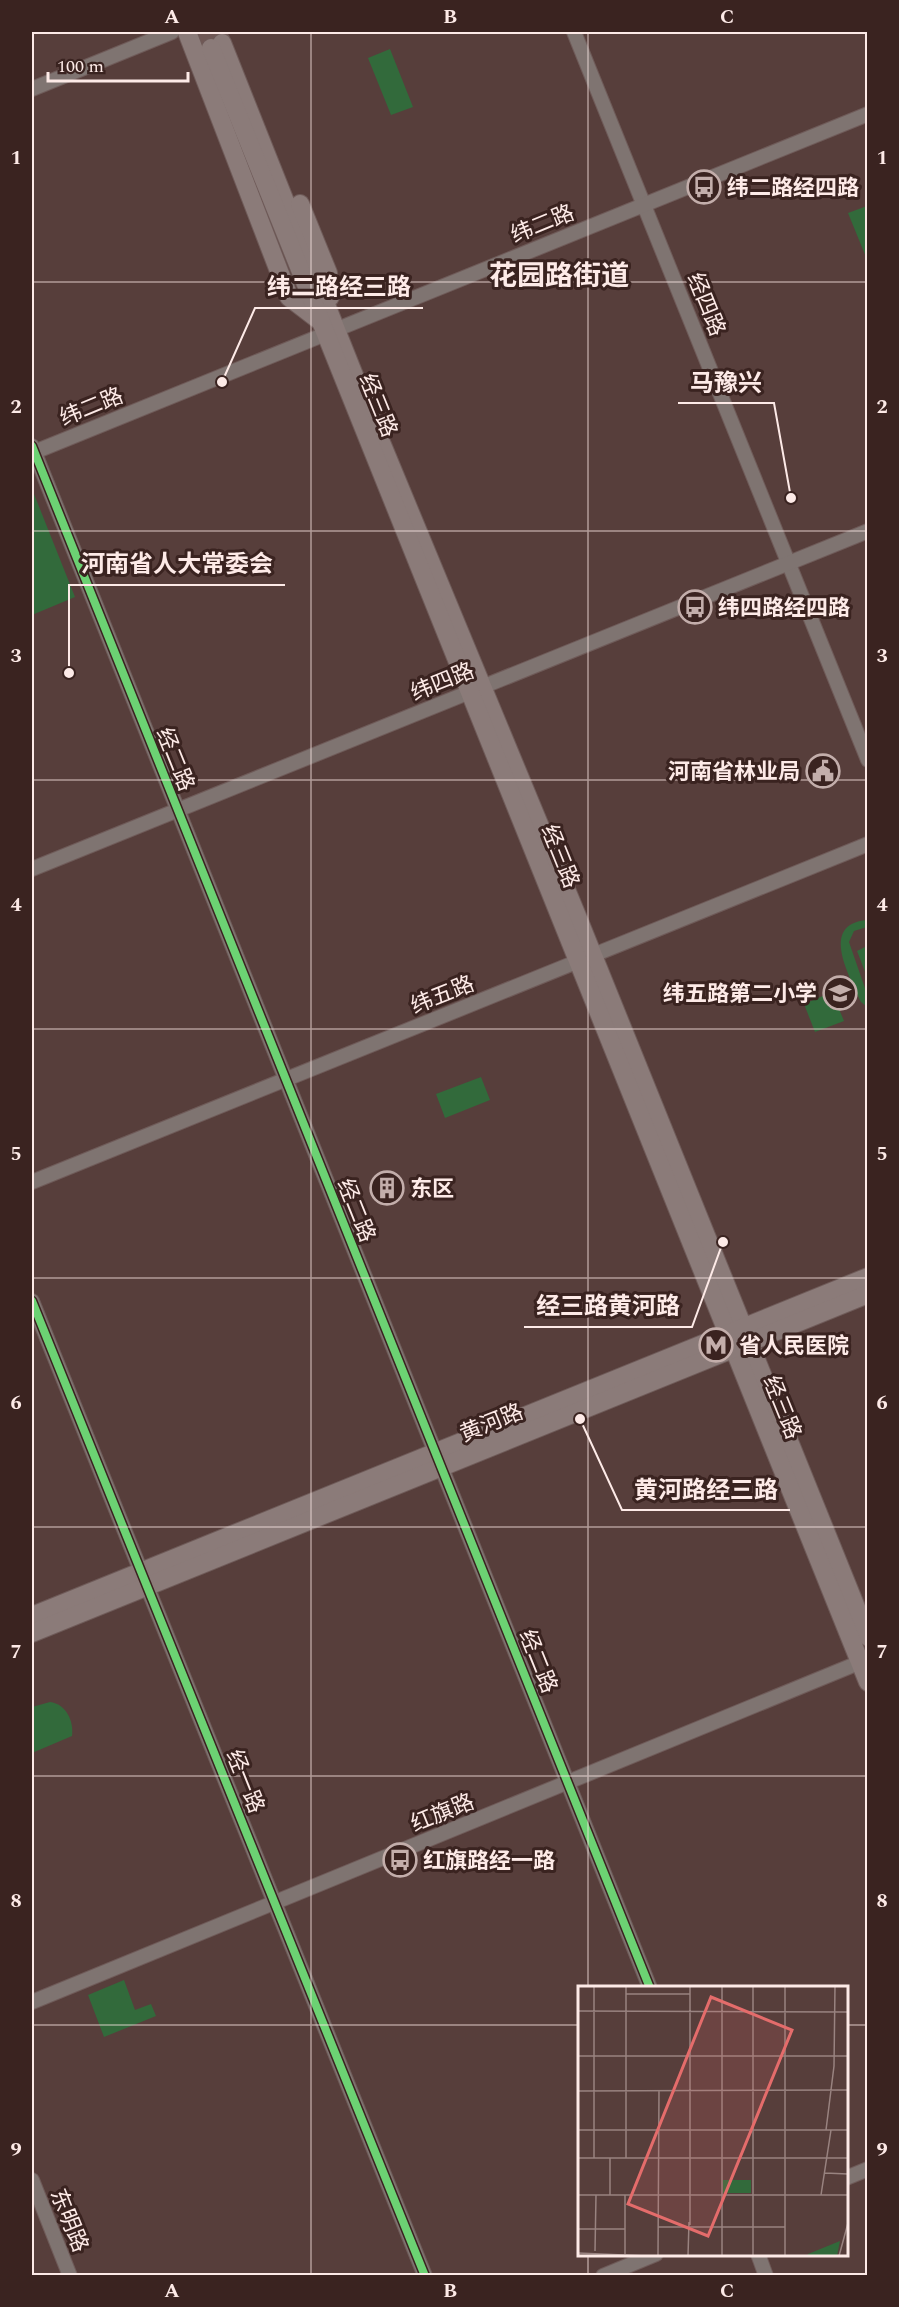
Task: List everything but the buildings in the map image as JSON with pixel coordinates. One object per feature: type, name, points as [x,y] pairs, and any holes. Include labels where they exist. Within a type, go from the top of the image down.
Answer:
[{"type":"main road","points":[[187,32],[289,297],[328,325]]},
{"type":"main road","name":"经三路","points":[[221,41],[328,325],[738,1338],[864,1661],[867,1682]]},
{"type":"main road","name":"黄河路","points":[[32,1616],[144,1579],[439,1460],[738,1338],[867,1277]]},
{"type":"main road","name":"黄河路","points":[[738,1338],[867,1294]]},
{"type":"main road","name":"经三路","points":[[738,1338],[867,1637]]},
{"type":"main road","name":"黄河路","points":[[32,1633],[144,1579]]},
{"type":"street","points":[[32,89],[172,32]]},
{"type":"street","name":"经四路","points":[[574,32],[867,760]]},
{"type":"street","name":"纬二路","points":[[32,450],[328,325],[644,204],[867,114]]},
{"type":"street","name":"经二路","points":[[32,450],[649,1986]]},
{"type":"street","name":"纬四路","points":[[32,869],[867,531]]},
{"type":"street","name":"纬五路","points":[[32,1182],[867,844]]},
{"type":"street","name":"经一路","points":[[32,1301],[425,2276]]},
{"type":"street","name":"红旗路","points":[[32,2002],[864,1661]]},
{"type":"street","points":[[848,2177],[867,2169]]},
{"type":"street","name":"东明路","points":[[32,2180],[70,2276]]},
{"type":"street","points":[[603,2276],[651,2256]]},
{"type":"street","points":[[759,2256],[766,2276]]},
{"type":"green space","points":[[390,49],[413,107],[391,115],[368,58]]},
{"type":"green space","points":[[867,206],[868,256],[866,257],[848,213]]},
{"type":"green space","points":[[32,489],[75,597],[32,615]]},
{"type":"green space","points":[[867,920],[867,927],[854,931],[849,942],[867,994],[867,1007],[861,1002],[846,967],[841,941],[844,931],[852,924]]},
{"type":"green space","points":[[867,946],[867,977],[857,951]]},
{"type":"green space","points":[[832,992],[844,1021],[815,1032],[804,1004]]},
{"type":"green space","points":[[481,1077],[490,1100],[445,1118],[436,1094]]},
{"type":"green space","points":[[50,1702],[56,1703],[68,1714],[72,1725],[72,1736],[32,1753],[32,1707]]},
{"type":"green space","points":[[124,1980],[135,2010],[151,2004],[156,2016],[104,2037],[88,1995]]},
{"type":"tunnel","points":[[204,32],[211,48]]},
{"type":"tunnel","points":[[218,32],[222,43]]},
{"type":"cycle path","points":[[32,446],[649,1986]]},
{"type":"cycle path","points":[[32,1301],[425,2276]]},
{"type":"place","name":"纬二路经四路","points":[[704,187]]},
{"type":"place","name":"纬二路经三路","points":[[222,382]]},
{"type":"place","name":"马豫兴","points":[[791,498]]},
{"type":"place","name":"纬四路经四路","points":[[695,607]]},
{"type":"place","name":"河南省人大常委会","points":[[69,673]]},
{"type":"place","name":"河南省林业局","points":[[823,771]]},
{"type":"place","name":"纬五路第二小学","points":[[840,993]]},
{"type":"place","name":"东区","points":[[387,1188]]},
{"type":"place","name":"经三路黄河路","points":[[723,1242]]},
{"type":"place","name":"省人民医院","points":[[716,1345]]},
{"type":"place","name":"黄河路经三路","points":[[580,1419]]},
{"type":"place","name":"红旗路经一路","points":[[400,1860]]},
{"type":"district","name":"花园路街道","points":[[559,275]]}]
